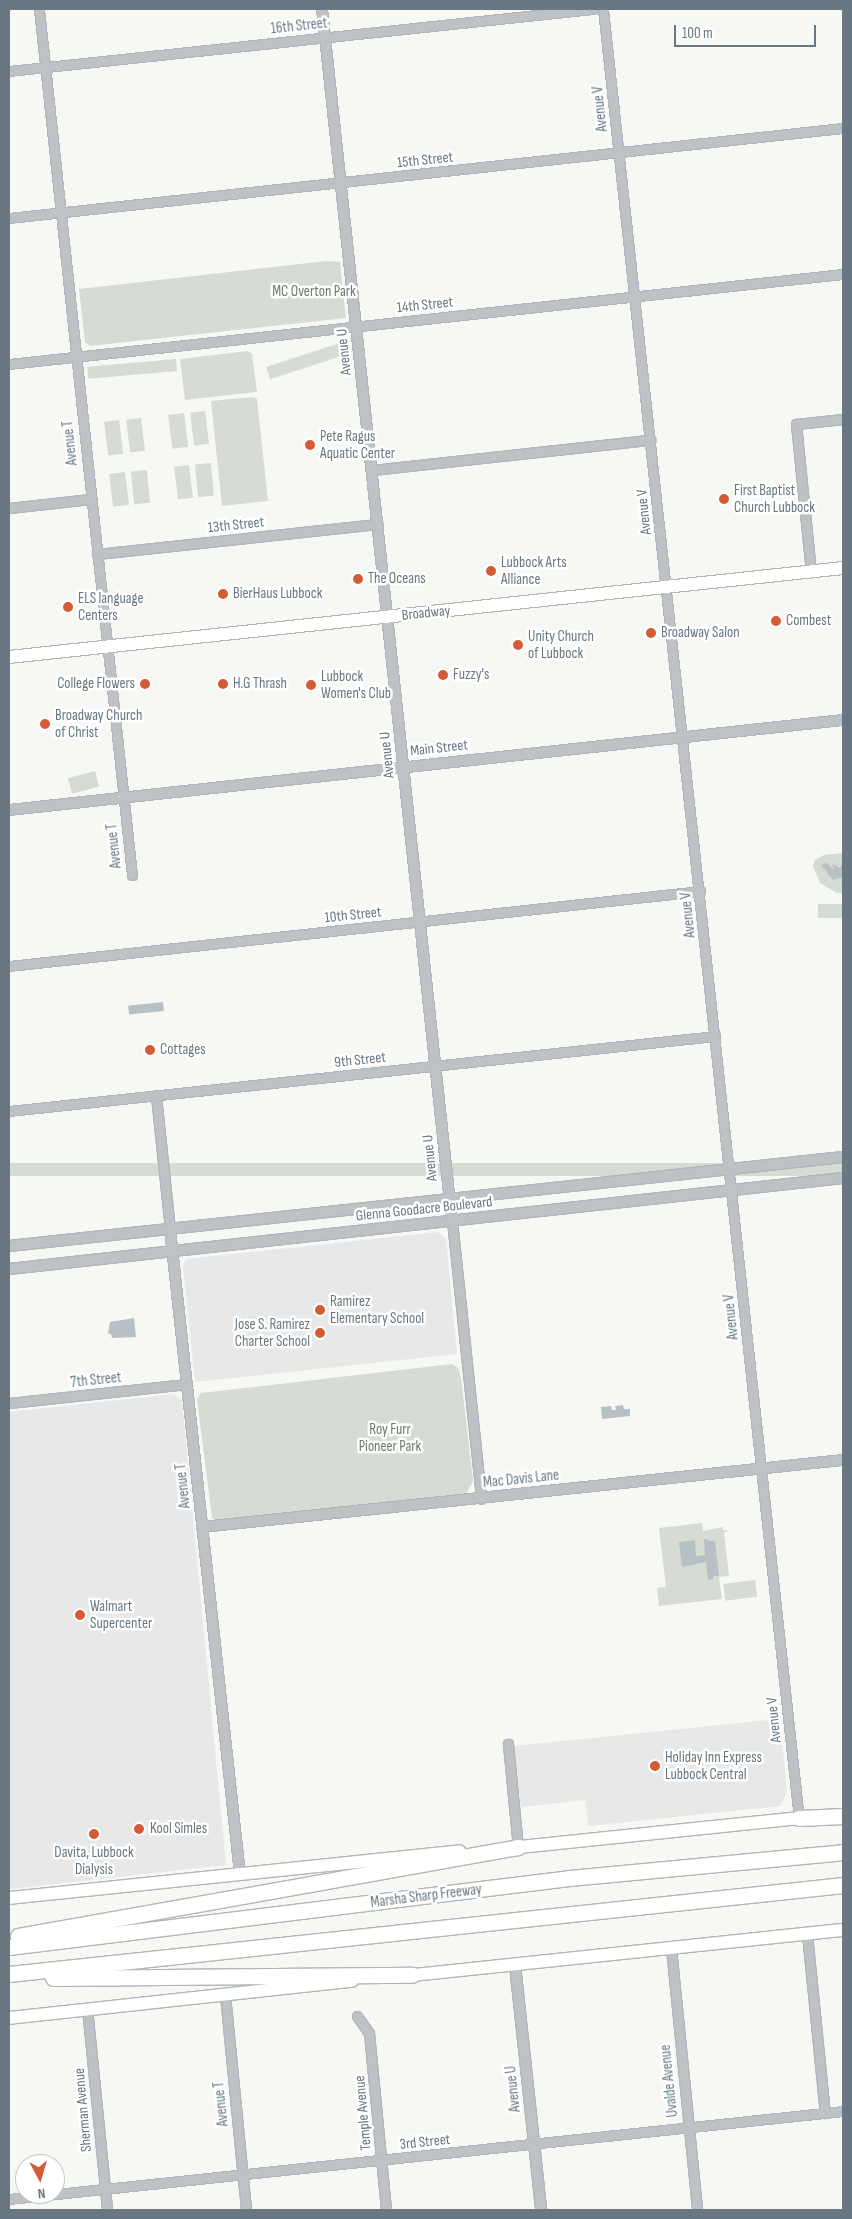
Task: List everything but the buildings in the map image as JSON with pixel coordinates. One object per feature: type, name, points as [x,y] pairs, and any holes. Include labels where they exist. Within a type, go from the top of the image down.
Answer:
[{"type":"highway","points":[[799,1818],[843,1814]]},
{"type":"highway","points":[[9,1938],[518,1847]]},
{"type":"highway","name":"Marsha Sharp Freeway","points":[[9,1947],[560,1879],[843,1852]]},
{"type":"highway","points":[[9,1974],[843,1884]]},
{"type":"highway","points":[[9,1978],[412,1975]]},
{"type":"main road","name":"Broadway","points":[[9,657],[843,568]]},
{"type":"main road","points":[[9,1898],[799,1818]]},
{"type":"main road","points":[[9,2018],[87,2008],[843,1930]]},
{"type":"street","name":"Avenue T","points":[[38,9],[132,875]]},
{"type":"street","name":"Avenue U","points":[[322,9],[481,1498]]},
{"type":"street","name":"16th Street","points":[[9,71],[593,9]]},
{"type":"street","name":"Avenue V","points":[[603,9],[799,1818]]},
{"type":"street","name":"15th Street","points":[[9,218],[843,128]]},
{"type":"street","name":"14th Street","points":[[9,364],[843,274]]},
{"type":"street","points":[[811,572],[796,424],[843,419]]},
{"type":"street","points":[[372,470],[650,440]]},
{"type":"street","points":[[9,508],[91,499]]},
{"type":"street","name":"13th Street","points":[[97,554],[377,524]]},
{"type":"street","name":"Main Street","points":[[9,810],[843,720]]},
{"type":"street","name":"10th Street","points":[[9,966],[700,891]]},
{"type":"street","name":"9th Street","points":[[9,1111],[714,1036]]},
{"type":"street","name":"Avenue T","points":[[156,1096],[240,1874]]},
{"type":"street","name":"Glenna Goodacre Boulevard","points":[[9,1246],[843,1157]]},
{"type":"street","name":"Glenna Goodacre Boulevard","points":[[9,1269],[843,1178]]},
{"type":"street","name":"7th Street","points":[[9,1403],[187,1384]]},
{"type":"street","name":"Mac Davis Lane","points":[[202,1527],[843,1460]]},
{"type":"street","points":[[508,1744],[518,1847]]},
{"type":"street","points":[[807,1934],[825,2113]]},
{"type":"street","name":"Uvalde Avenue","points":[[671,1948],[697,2210]]},
{"type":"street","name":"Avenue U","points":[[515,1965],[541,2210]]},
{"type":"street","name":"Avenue T","points":[[225,1995],[246,2210]]},
{"type":"street","name":"Sherman Avenue","points":[[87,2008],[107,2210]]},
{"type":"street","name":"Temple Avenue","points":[[357,2016],[369,2033],[386,2210]]},
{"type":"street","name":"3rd Street","points":[[9,2199],[843,2111]]},
{"type":"shaded area","points":[[843,862],[843,877],[833,880],[821,865],[827,863],[834,870],[832,864],[840,868]]},
{"type":"shaded area","points":[[163,1002],[164,1011],[129,1015],[128,1006]]},
{"type":"shaded area","name":"Ramirez Elementary School","points":[[438,1232],[446,1239],[457,1354],[195,1382],[183,1265],[187,1259]]},
{"type":"shaded area","points":[[134,1318],[136,1337],[112,1338],[111,1334],[108,1334],[110,1322]]},
{"type":"shaded area","points":[[174,1394],[182,1401],[226,1865],[9,1889],[9,1412]]},
{"type":"shaded area","points":[[623,1405],[624,1409],[630,1409],[630,1416],[602,1419],[601,1407],[611,1406],[612,1410],[616,1410],[615,1406]]},
{"type":"shaded area","points":[[704,1539],[715,1542],[719,1576],[713,1576],[713,1579],[708,1580],[706,1562],[682,1567],[679,1542],[695,1540],[696,1556],[705,1555]]},
{"type":"shaded area","points":[[780,1719],[787,1793],[780,1806],[588,1826],[585,1800],[521,1807],[514,1746]]},
{"type":"green space","name":"MC Overton Park","points":[[326,261],[340,262],[346,318],[90,346],[85,342],[79,289]]},
{"type":"green space","points":[[346,341],[350,353],[270,379],[266,367]]},
{"type":"green space","points":[[248,351],[252,354],[257,392],[185,400],[180,359]]},
{"type":"green space","points":[[176,359],[177,371],[88,379],[87,367]]},
{"type":"green space","points":[[254,397],[257,399],[268,501],[222,506],[211,401]]},
{"type":"green space","points":[[205,411],[209,444],[194,446],[190,413]]},
{"type":"green space","points":[[184,413],[188,447],[172,449],[168,415]]},
{"type":"green space","points":[[141,418],[145,451],[130,453],[126,420]]},
{"type":"green space","points":[[119,420],[123,454],[108,456],[104,422]]},
{"type":"green space","points":[[211,463],[214,496],[198,497],[195,464]]},
{"type":"green space","points":[[189,465],[193,498],[178,500],[174,467]]},
{"type":"green space","points":[[147,470],[150,503],[134,504],[131,471]]},
{"type":"green space","points":[[125,472],[129,505],[113,507],[109,474]]},
{"type":"green space","points":[[95,771],[99,786],[72,794],[68,778]]},
{"type":"green space","points":[[843,853],[843,893],[837,893],[820,883],[813,866],[815,860],[824,855]]},
{"type":"green space","points":[[818,904],[843,904],[843,918],[818,918]]},
{"type":"green space","points":[[9,1163],[843,1163],[843,1176],[9,1176]]},
{"type":"green space","name":"Roy Furr Pioneer Park","points":[[452,1364],[458,1368],[461,1377],[473,1481],[466,1494],[216,1521],[212,1518],[197,1399],[201,1393]]},
{"type":"green space","points":[[702,1523],[703,1531],[723,1527],[723,1530],[729,1530],[724,1533],[729,1576],[719,1577],[722,1599],[659,1606],[657,1588],[666,1587],[659,1528]]},
{"type":"green space","points":[[755,1580],[757,1597],[725,1601],[723,1584]]},
{"type":"place","name":"Pete Ragus Aquatic Center","points":[[310,445]]},
{"type":"place","name":"First Baptist Church Lubbock","points":[[724,499]]},
{"type":"place","name":"Lubbock Arts Alliance","points":[[491,571]]},
{"type":"place","name":"The Oceans","points":[[358,579]]},
{"type":"place","name":"BierHaus Lubbock","points":[[223,594]]},
{"type":"place","name":"ELS language Centers","points":[[68,607]]},
{"type":"place","name":"Combest","points":[[776,621]]},
{"type":"place","name":"Broadway Salon","points":[[651,633]]},
{"type":"place","name":"Unity Church of Lubbock","points":[[518,645]]},
{"type":"place","name":"Fuzzy's","points":[[443,675]]},
{"type":"place","name":"College Flowers","points":[[145,684]]},
{"type":"place","name":"H.G Thrash","points":[[223,684]]},
{"type":"place","name":"Lubbock Women's Club","points":[[311,685]]},
{"type":"place","name":"Broadway Church of Christ","points":[[45,724]]},
{"type":"place","name":"Cottages","points":[[150,1050]]},
{"type":"place","name":"Ramirez Elementary School","points":[[320,1310]]},
{"type":"place","name":"Jose S. Ramirez Charter School","points":[[320,1333]]},
{"type":"place","name":"Walmart Supercenter","points":[[80,1615]]},
{"type":"place","name":"Holiday Inn Express Lubbock Central","points":[[655,1766]]},
{"type":"place","name":"Kool Simles","points":[[139,1829]]},
{"type":"place","name":"Davita, Lubbock Dialysis","points":[[94,1834]]}]
